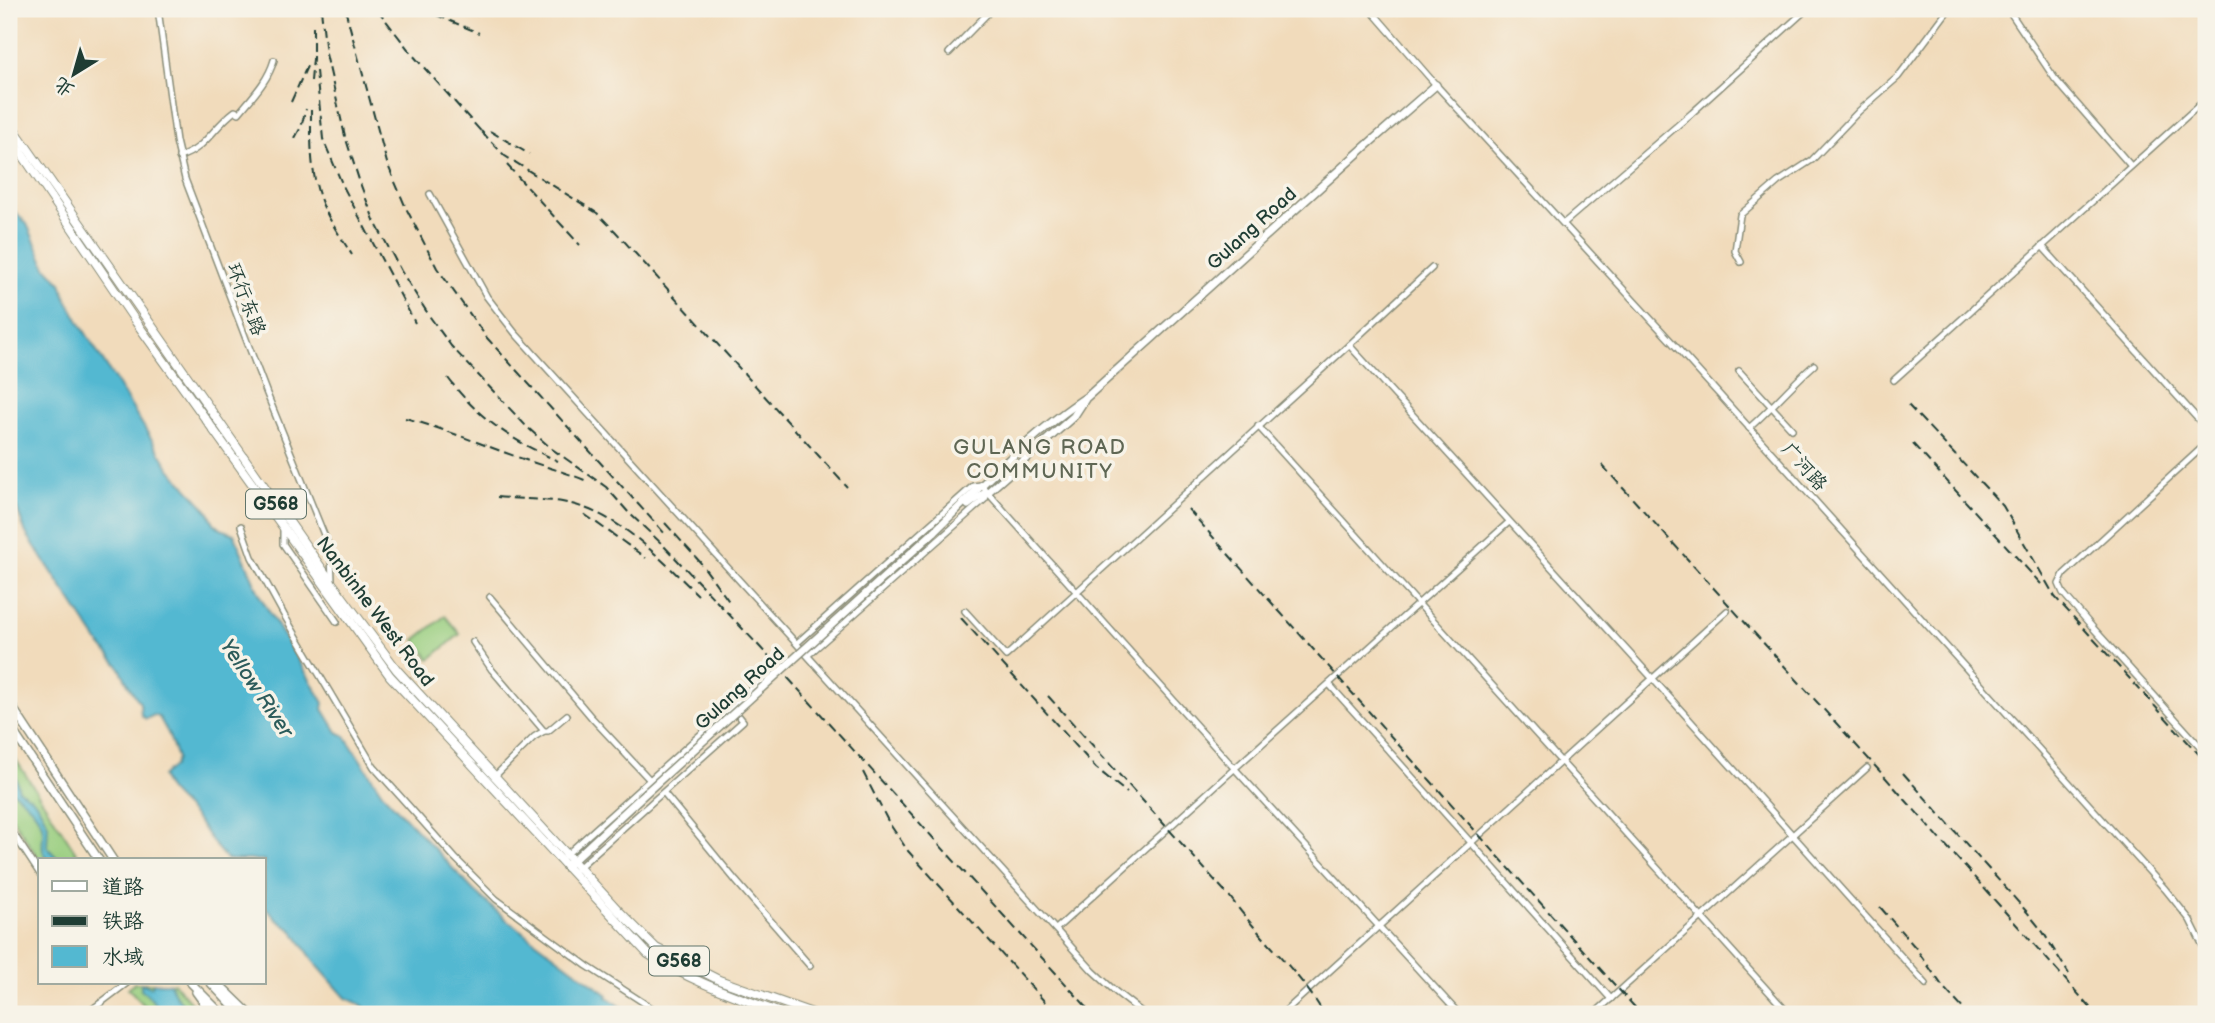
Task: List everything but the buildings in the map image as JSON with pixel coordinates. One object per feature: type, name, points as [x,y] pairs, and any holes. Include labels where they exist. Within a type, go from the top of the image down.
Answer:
[{"type":"highway","name":"Nanbinhe West Road","points":[[9,122],[390,676],[569,864],[656,948],[719,981],[815,1014]]},
{"type":"highway","name":"Nanbinhe West Road","points":[[9,135],[136,322],[283,526],[397,670],[648,954],[677,972],[708,986],[783,1014]]},
{"type":"main road","name":"Gulang Road","points":[[934,533],[981,485],[1067,410],[1088,396],[1436,85]]},
{"type":"main road","name":"Gulang Road","points":[[569,864],[934,533],[988,492],[1074,416],[1088,396]]},
{"type":"main road","points":[[9,702],[112,858]]},
{"type":"main road","points":[[9,725],[98,858]]},
{"type":"main road","points":[[191,984],[212,1014]]},
{"type":"main road","points":[[191,984],[222,1014]]},
{"type":"main road","points":[[212,984],[240,1014]]},
{"type":"main road","points":[[219,984],[250,1014]]},
{"type":"street","name":"环行东路","points":[[158,9],[179,157],[193,204],[331,552],[330,587]]},
{"type":"street","points":[[949,53],[992,9]]},
{"type":"street","name":"广河路","points":[[1370,9],[2165,889],[2189,920],[2206,952]]},
{"type":"street","points":[[1564,223],[1807,9]]},
{"type":"street","points":[[1741,262],[1735,251],[1740,215],[1778,182],[1812,160],[1859,111],[1898,77],[1950,9]]},
{"type":"street","points":[[2008,9],[2055,79],[2132,166]]},
{"type":"street","points":[[179,157],[193,153],[230,114],[235,111],[239,113],[264,83],[274,60]]},
{"type":"street","points":[[1894,380],[2206,99]]},
{"type":"street","points":[[430,194],[487,297],[515,334],[706,547],[797,643],[1105,982],[1144,1014]]},
{"type":"street","points":[[2042,246],[2206,428]]},
{"type":"street","points":[[965,611],[1006,656],[1432,268]]},
{"type":"street","points":[[1349,345],[1926,984]]},
{"type":"street","points":[[1749,428],[1814,365]]},
{"type":"street","points":[[1739,371],[1792,429]]},
{"type":"street","points":[[1258,426],[1788,1014]]},
{"type":"street","points":[[2206,444],[2064,573],[2059,584],[2063,593],[2094,629],[2206,753]]},
{"type":"street","points":[[981,485],[1459,1014]]},
{"type":"street","name":"Gulang Road","points":[[797,643],[973,486],[981,485]]},
{"type":"street","name":"Gulang Road","points":[[808,655],[985,499],[988,492]]},
{"type":"street","points":[[1056,929],[1509,522]]},
{"type":"street","points":[[241,526],[252,556],[284,615],[374,767],[455,858],[496,899],[587,966],[661,1014]]},
{"type":"street","points":[[283,526],[283,544],[337,622]]},
{"type":"street","points":[[490,597],[592,718],[649,779]]},
{"type":"street","points":[[1282,1014],[1727,611]]},
{"type":"street","points":[[473,642],[492,670],[544,730]]},
{"type":"street","points":[[569,864],[649,779],[769,673]]},
{"type":"street","points":[[1329,684],[1611,999]]},
{"type":"street","points":[[569,864],[664,793],[743,721],[730,706]]},
{"type":"street","points":[[494,777],[534,737],[544,730],[548,731],[567,715]]},
{"type":"street","points":[[9,725],[19,719]]},
{"type":"street","points":[[1594,1014],[1867,768]]},
{"type":"street","points":[[664,793],[810,966]]},
{"type":"street","points":[[9,827],[38,871]]},
{"type":"street","points":[[86,1014],[123,984]]},
{"type":"green space","points":[[445,616],[460,634],[430,659],[415,640]]},
{"type":"green space","points":[[9,749],[80,858],[38,858],[9,813]]},
{"type":"green space","points":[[133,984],[175,984],[201,1014],[152,1014],[128,988]]},
{"type":"water","name":"Yellow River","points":[[9,205],[27,224],[46,267],[61,283],[82,327],[170,469],[208,511],[214,523],[234,534],[261,598],[324,703],[323,709],[337,732],[345,736],[382,793],[474,891],[507,920],[632,1014],[370,1014],[362,1005],[346,998],[316,964],[293,931],[276,919],[266,907],[266,858],[226,858],[193,815],[170,792],[162,776],[174,766],[177,758],[168,733],[159,717],[154,715],[146,719],[141,715],[140,703],[119,666],[99,643],[26,533],[9,487]]},
{"type":"water","points":[[9,766],[14,771],[19,790],[33,799],[48,824],[47,847],[57,858],[45,856],[40,820],[26,802],[9,789]]},
{"type":"water","points":[[141,984],[151,987],[153,984],[170,984],[175,995],[188,1009],[187,1014],[173,1015],[164,1012],[141,990]]},
{"type":"railway","points":[[321,9],[326,54],[345,136],[374,220],[401,271],[451,346],[527,427],[552,449],[606,487],[662,544],[759,646],[1093,1014]]},
{"type":"railway","points":[[345,9],[387,163],[406,208],[437,268],[487,338],[667,536]]},
{"type":"railway","points":[[377,9],[411,53],[486,137]]},
{"type":"railway","points":[[422,9],[479,33]]},
{"type":"railway","points":[[311,81],[313,25]]},
{"type":"railway","points":[[291,102],[308,64]]},
{"type":"railway","points":[[316,71],[323,139],[343,186],[415,323]]},
{"type":"railway","points":[[295,138],[306,109]]},
{"type":"railway","points":[[311,110],[314,176],[320,198],[326,213],[352,255]]},
{"type":"railway","points":[[481,131],[505,156],[597,213],[847,487]]},
{"type":"railway","points":[[490,131],[529,154]]},
{"type":"railway","points":[[507,165],[580,245]]},
{"type":"railway","points":[[448,378],[472,405],[497,427],[558,461]]},
{"type":"railway","points":[[1908,405],[2003,506],[2055,597],[2206,762]]},
{"type":"railway","points":[[405,418],[589,482]]},
{"type":"railway","points":[[1913,444],[2041,584]]},
{"type":"railway","points":[[1602,465],[2096,1014]]},
{"type":"railway","points":[[497,497],[562,502],[602,515],[636,538],[698,595]]},
{"type":"railway","points":[[1188,509],[1641,1014]]},
{"type":"railway","points":[[584,514],[646,558]]},
{"type":"railway","points":[[665,523],[700,562],[731,604]]},
{"type":"railway","points":[[961,618],[1096,768],[1127,793]]},
{"type":"railway","points":[[1048,696],[1230,897],[1321,1009]]},
{"type":"railway","points":[[863,772],[889,823],[908,851],[1056,1014]]},
{"type":"railway","points":[[1903,773],[2027,912],[2069,974]]},
{"type":"railway","points":[[1880,907],[1915,947],[1943,987],[1968,1014]]},
{"type":"district","name":"GULANG ROAD COMMUNITY","points":[[1040,459]]}]
